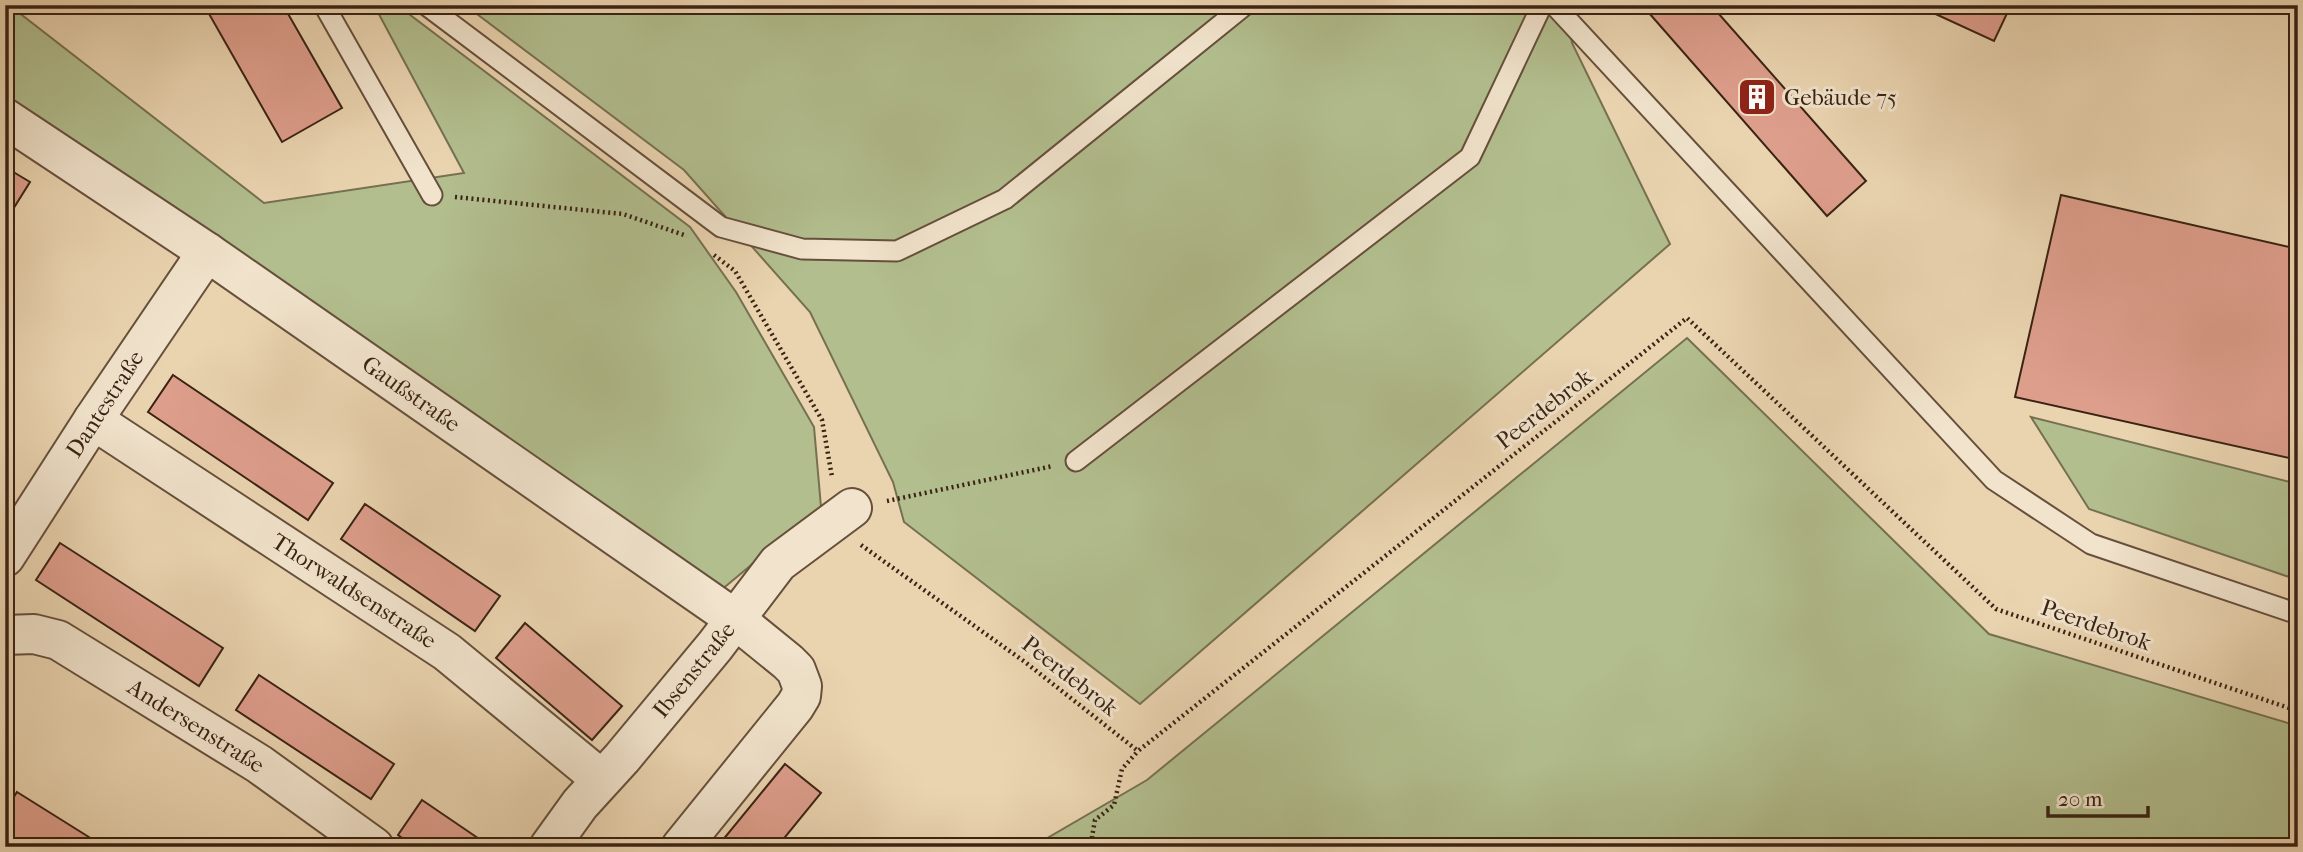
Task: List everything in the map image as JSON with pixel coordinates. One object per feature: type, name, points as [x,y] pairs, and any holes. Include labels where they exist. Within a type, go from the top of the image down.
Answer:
[{"type":"street","name":"Gaußstraße","points":[[5,118],[207,252],[735,620],[788,662],[800,678],[801,696],[681,847]]},
{"type":"street","name":"Dantestraße","points":[[5,556],[207,252]]},
{"type":"street","name":"Thorwaldsenstraße","points":[[93,420],[447,652],[601,779]]},
{"type":"street","name":"Ibsenstraße","points":[[549,847],[601,779],[622,758],[735,620],[778,563],[842,516]]},
{"type":"street","name":"Andersenstraße","points":[[5,635],[34,634],[58,640],[259,764],[374,847]]},
{"type":"lane","points":[[324,5],[432,195]]},
{"type":"lane","points":[[426,5],[721,227],[802,249],[897,251],[1005,199],[1245,5]]},
{"type":"lane","points":[[1076,461],[1469,158],[1542,5]]},
{"type":"lane","points":[[1554,5],[1994,480],[2091,544],[2298,614]]},
{"type":"path","points":[[432,195],[623,214],[696,239]]},
{"type":"path","points":[[705,247],[735,271],[822,420],[842,516],[1076,461]]},
{"type":"path","name":"Peerdebrok","points":[[842,516],[1138,751],[1687,318],[1996,609],[2298,711]]},
{"type":"path","points":[[1099,847],[1092,837],[1095,820],[1114,804],[1122,769],[1138,751]]},
{"type":"green space","points":[[5,5],[9,5],[264,203],[464,173],[374,5],[397,5],[690,227],[736,292],[814,427],[821,507],[720,591],[5,112]]},
{"type":"green space","points":[[465,5],[1567,5],[1572,43],[1670,244],[1140,704],[904,522],[893,482],[810,312],[684,170]]},
{"type":"green space","points":[[1687,338],[1989,634],[2298,726],[2298,847],[1032,847],[1147,780]]},
{"type":"green space","points":[[2031,417],[2298,484],[2298,580],[2089,509]]},
{"type":"building","points":[[204,5],[283,5],[342,108],[282,142]]},
{"type":"building","name":"Gebäude 75","points":[[1658,5],[1711,5],[1866,181],[1827,216],[1649,13]]},
{"type":"building","points":[[1916,5],[2011,5],[1994,41]]},
{"type":"building","points":[[5,167],[30,182],[5,222]]},
{"type":"building","points":[[2061,195],[2298,249],[2298,460],[2015,397]]},
{"type":"building","points":[[173,375],[333,483],[308,520],[148,412]]},
{"type":"building","points":[[365,504],[500,596],[475,631],[341,539]]},
{"type":"building","points":[[60,543],[223,648],[199,686],[36,580]]},
{"type":"building","points":[[525,623],[622,706],[592,740],[496,658]]},
{"type":"building","points":[[259,675],[394,764],[371,799],[236,710]]},
{"type":"building","points":[[785,764],[821,793],[777,847],[717,847]]},
{"type":"building","points":[[17,792],[92,839],[87,847],[20,847],[5,838],[5,811]]},
{"type":"building","points":[[422,800],[491,847],[415,847],[398,835]]},
{"type":"place","name":"Gebäude 75","points":[[1757,97]]}]
